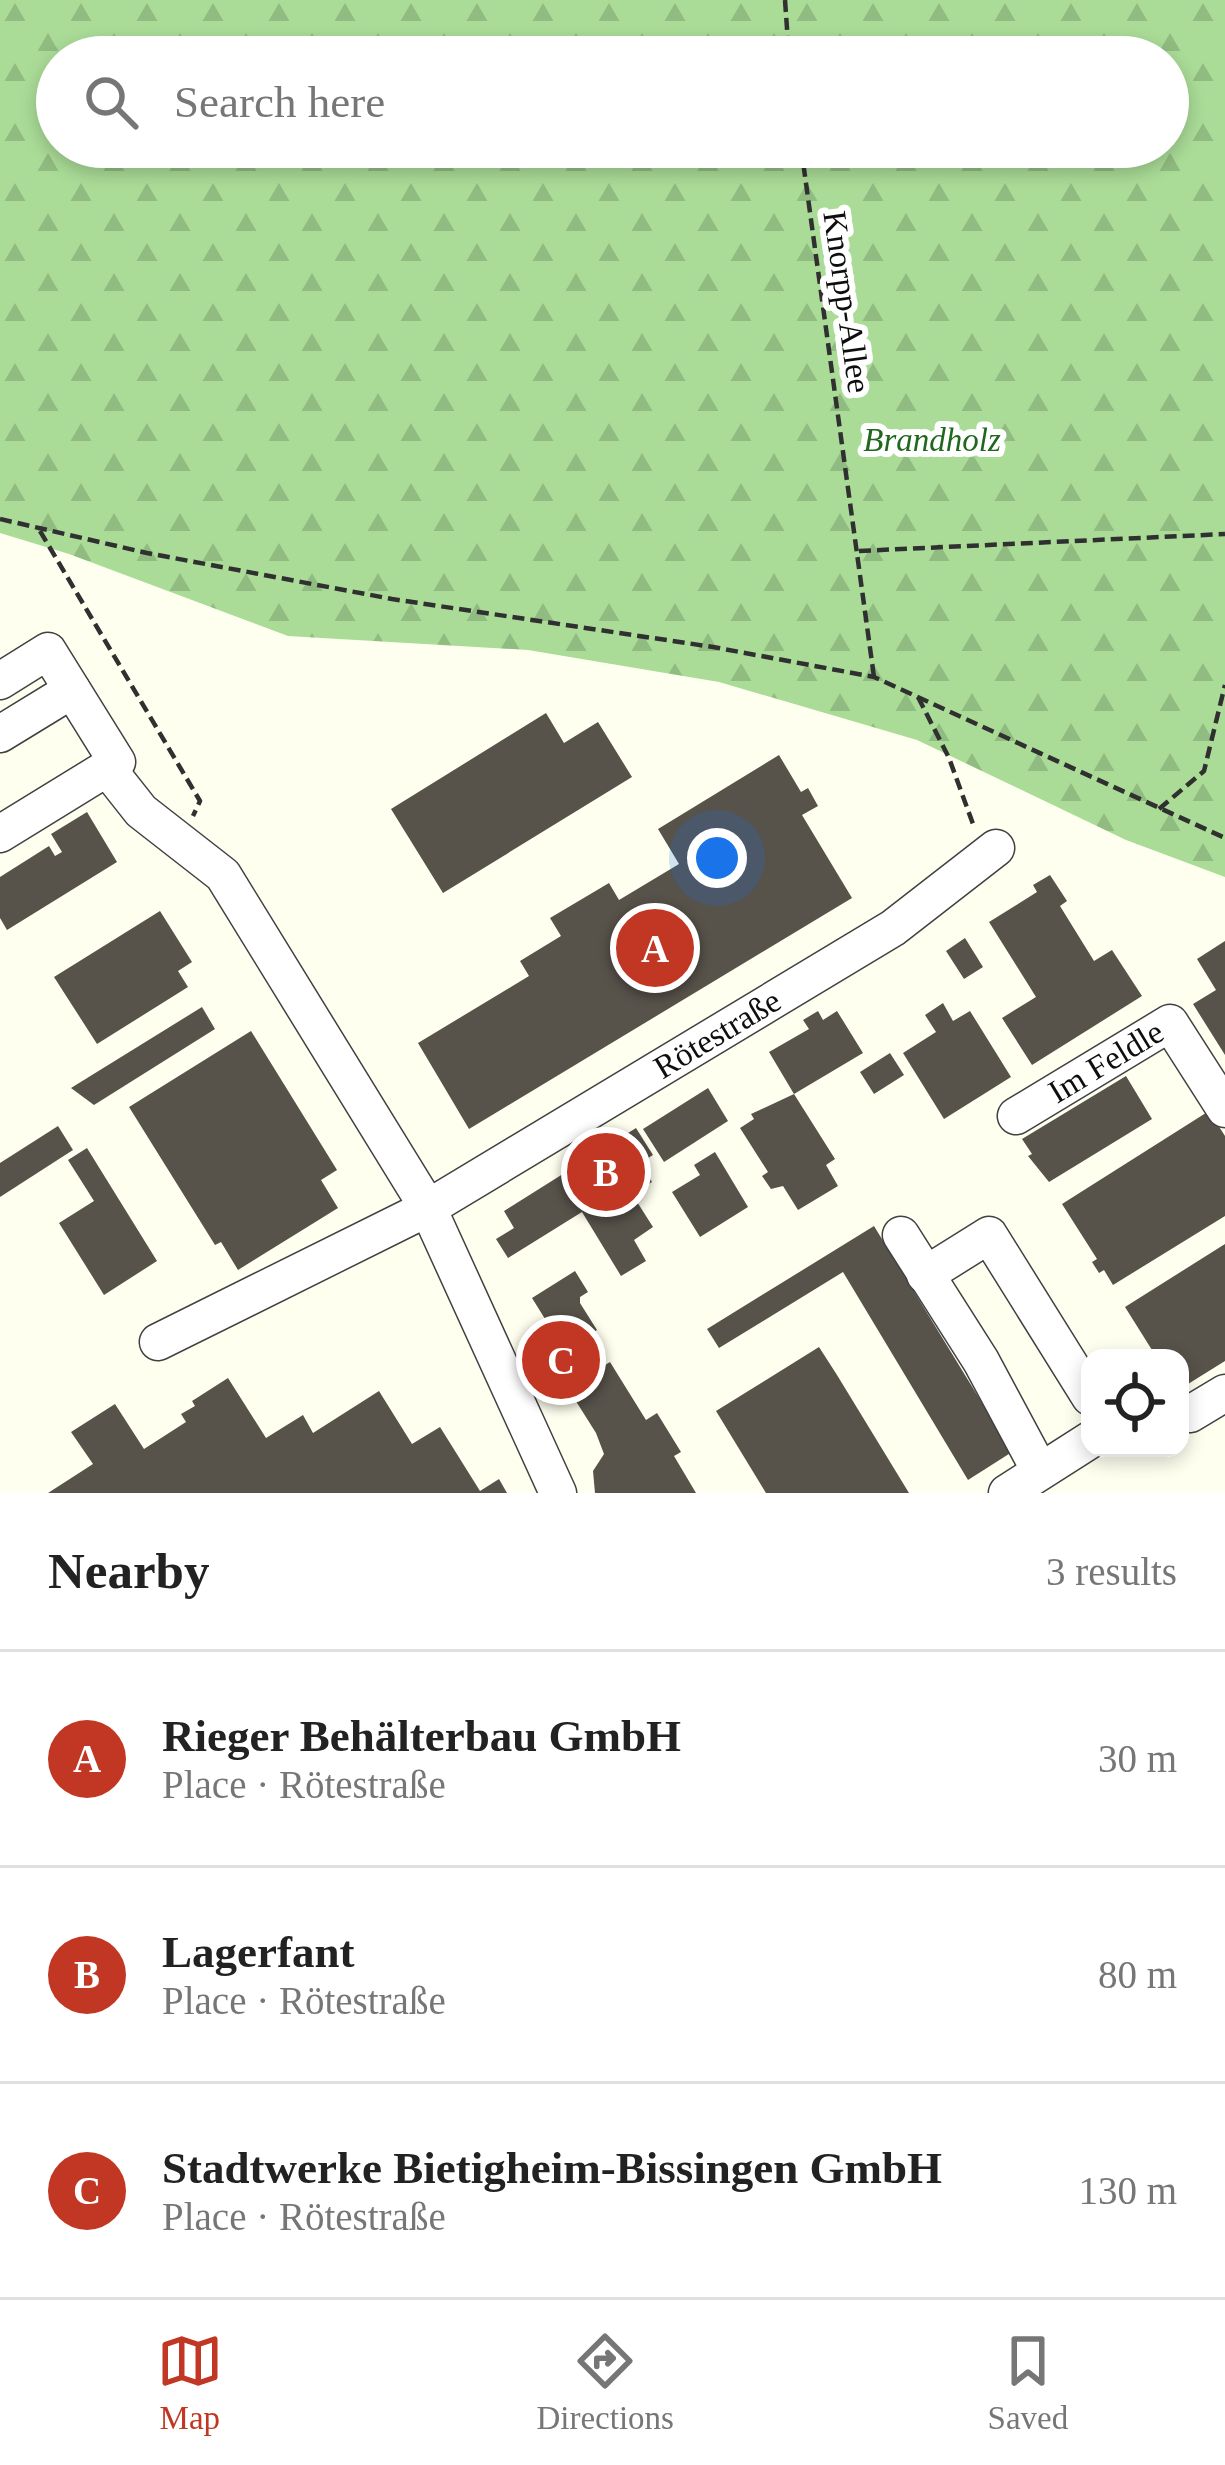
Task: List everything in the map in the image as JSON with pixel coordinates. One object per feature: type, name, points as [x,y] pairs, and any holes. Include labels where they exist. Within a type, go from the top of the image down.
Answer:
[{"type":"street","points":[[0,681],[48,651],[117,762],[0,834]]},
{"type":"street","points":[[0,734],[72,690]]},
{"type":"street","points":[[106,768],[141,811],[223,875],[428,1208],[558,1493]]},
{"type":"street","name":"Rötestraße","points":[[158,1342],[428,1208],[893,928],[991,853]]},
{"type":"street","name":"Im Feldle","points":[[1016,1116],[1170,1023],[1225,1109]]},
{"type":"street","points":[[901,1234],[981,1361],[1040,1472]]},
{"type":"street","points":[[926,1275],[989,1235],[1081,1383]]},
{"type":"street","points":[[1190,1414],[1225,1394]]},
{"type":"street","points":[[1006,1493],[1081,1446]]},
{"type":"path","points":[[785,0],[788,36]]},
{"type":"path","name":"Knorpp-Allee","points":[[804,168],[874,677]]},
{"type":"path","points":[[0,519],[40,531],[392,598],[874,677],[1225,838]]},
{"type":"path","points":[[40,531],[200,801],[179,844]]},
{"type":"path","points":[[857,552],[1225,534]]},
{"type":"path","points":[[1160,809],[1204,771],[1225,686]]},
{"type":"path","points":[[917,695],[991,853]]},
{"type":"green space","name":"Brandholz","points":[[0,0],[1225,0],[1225,877],[1126,840],[917,740],[719,682],[528,650],[288,636],[0,533]]},
{"type":"building","points":[[546,713],[564,743],[598,722],[632,777],[443,893],[391,809]]},
{"type":"building","points":[[779,755],[801,792],[808,788],[818,806],[802,815],[852,898],[469,1129],[418,1043],[529,976],[520,961],[561,936],[550,918],[609,883],[619,900],[679,864],[658,829]]},
{"type":"building","points":[[87,812],[117,862],[7,930],[0,918],[0,877],[49,846],[55,856],[62,852],[51,834]]},
{"type":"building","points":[[1050,875],[1067,901],[1060,906],[1094,961],[1112,950],[1142,996],[1032,1065],[1002,1018],[1036,997],[989,922],[1037,892],[1033,885]]},
{"type":"building","points":[[160,911],[192,962],[178,971],[188,987],[97,1044],[54,977]]},
{"type":"building","points":[[965,938],[983,967],[964,979],[946,951]]},
{"type":"building","points":[[1225,941],[1225,1055],[1193,1004],[1216,990],[1197,959]]},
{"type":"building","points":[[943,1003],[953,1021],[970,1011],[1011,1077],[944,1119],[903,1053],[936,1032],[925,1015]]},
{"type":"building","points":[[202,1007],[215,1029],[94,1105],[71,1088]]},
{"type":"building","points":[[818,1011],[823,1020],[837,1011],[863,1053],[794,1094],[769,1052],[809,1029],[803,1020]]},
{"type":"building","points":[[251,1031],[337,1170],[321,1180],[338,1208],[238,1270],[221,1242],[215,1245],[129,1107]]},
{"type":"building","points":[[890,1053],[904,1075],[874,1094],[860,1072]]},
{"type":"building","points":[[1126,1076],[1152,1119],[1049,1182],[1028,1156],[1032,1154],[1022,1139]]},
{"type":"building","points":[[708,1088],[728,1121],[664,1162],[643,1129]]},
{"type":"building","points":[[794,1094],[835,1159],[826,1165],[838,1186],[798,1210],[783,1186],[771,1189],[762,1176],[768,1172],[740,1128],[754,1119],[751,1114]]},
{"type":"building","points":[[1209,1111],[1225,1136],[1225,1216],[1113,1285],[1092,1262],[1097,1259],[1062,1204]]},
{"type":"building","points":[[58,1126],[73,1150],[0,1197],[0,1163]]},
{"type":"building","points":[[636,1128],[653,1155],[640,1163],[652,1182],[632,1194],[653,1227],[634,1240],[646,1261],[621,1276],[582,1212],[508,1258],[496,1239],[514,1228],[504,1211]]},
{"type":"building","points":[[87,1148],[157,1261],[104,1295],[59,1223],[94,1201],[68,1160]]},
{"type":"building","points":[[715,1152],[748,1207],[700,1237],[672,1192],[700,1175],[694,1165]]},
{"type":"building","points":[[874,1226],[1012,1452],[968,1480],[843,1272],[719,1348],[707,1329]]},
{"type":"building","points":[[1225,1244],[1225,1361],[1189,1383],[1189,1349],[1151,1349],[1125,1307]]},
{"type":"building","points":[[575,1271],[588,1292],[580,1303],[597,1330],[573,1345],[580,1356],[563,1367],[573,1385],[610,1362],[646,1420],[657,1413],[681,1452],[674,1456],[696,1493],[595,1493],[593,1471],[604,1454],[567,1387],[562,1391],[545,1362],[551,1358],[542,1343],[555,1335],[532,1298]]},
{"type":"building","points":[[819,1347],[909,1493],[766,1493],[716,1411]]},
{"type":"building","points":[[228,1378],[266,1438],[303,1415],[313,1433],[379,1391],[412,1444],[440,1427],[480,1491],[499,1479],[507,1493],[48,1493],[93,1464],[71,1432],[115,1404],[144,1449],[186,1422],[181,1414],[195,1406],[192,1401]]},
{"type":"place","name":"Rieger Behälterbau GmbH","points":[[655,948]]},
{"type":"place","name":"Lagerfant","points":[[606,1172]]},
{"type":"place","name":"Stadtwerke Bietigheim-Bissingen GmbH","points":[[561,1360]]}]
